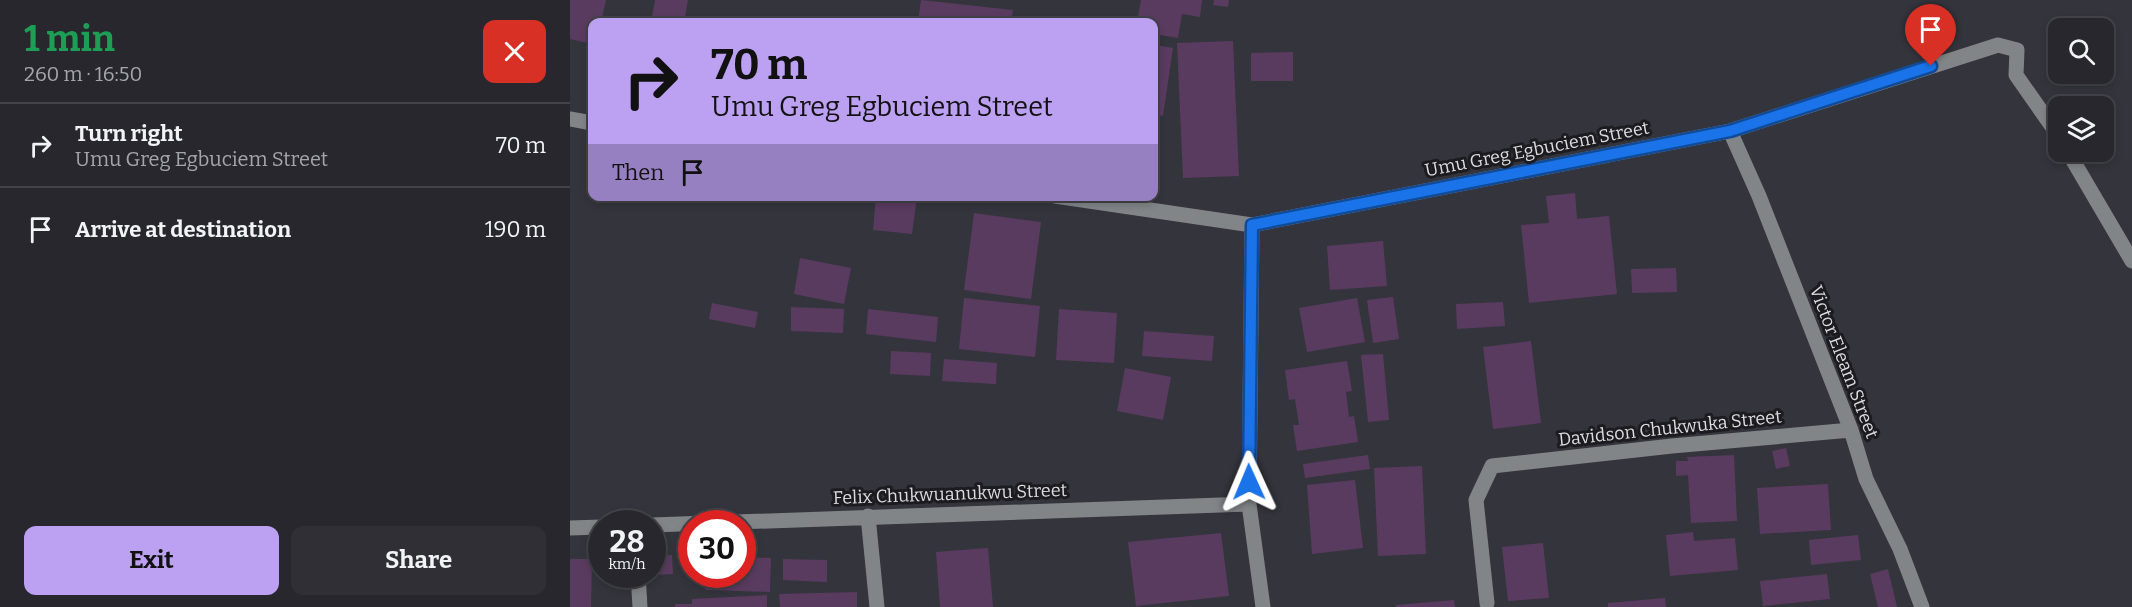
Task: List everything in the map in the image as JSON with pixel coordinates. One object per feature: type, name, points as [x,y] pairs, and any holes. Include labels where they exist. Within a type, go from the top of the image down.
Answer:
[{"type":"street","name":"Umu Greg Egbuciem Street","points":[[1089,201],[1252,225],[1730,131],[1998,45],[2017,50],[2016,75],[2048,121]]},
{"type":"street","points":[[570,119],[588,122]]},
{"type":"street","name":"Victor Eleam Street","points":[[1730,131],[1759,196],[1851,430],[1866,480],[1900,549],[1922,607]]},
{"type":"street","points":[[2074,162],[2132,261]]},
{"type":"street","points":[[1252,225],[1250,504],[1263,607]]},
{"type":"street","name":"Davidson Chukwuka Street","points":[[1487,603],[1476,500],[1492,466],[1672,446],[1851,430]]},
{"type":"street","name":"Felix Chukwuanukwu Street","points":[[666,524],[1250,504]]},
{"type":"street","points":[[868,516],[877,607]]},
{"type":"street","points":[[570,528],[588,527]]},
{"type":"street","points":[[639,588],[640,607]]},
{"type":"building","points":[[570,0],[606,0],[602,18],[588,18],[588,43],[570,39]]},
{"type":"building","points":[[655,0],[688,0],[685,18],[652,18]]},
{"type":"building","points":[[921,0],[1013,10],[1012,18],[919,18]]},
{"type":"building","points":[[1141,0],[1202,0],[1200,17],[1182,14],[1178,38],[1158,35],[1158,18],[1138,18]]},
{"type":"building","points":[[1214,0],[1229,0],[1228,7],[1213,5]]},
{"type":"building","points":[[1233,41],[1239,176],[1183,178],[1177,43]]},
{"type":"building","points":[[1158,46],[1173,48],[1163,116],[1158,115]]},
{"type":"building","points":[[1293,52],[1293,81],[1251,81],[1251,53]]},
{"type":"building","points":[[1575,193],[1577,219],[1609,216],[1617,294],[1529,303],[1521,225],[1549,223],[1546,196]]},
{"type":"building","points":[[876,201],[916,201],[912,234],[873,230]]},
{"type":"building","points":[[974,213],[1041,222],[1031,299],[964,290]]},
{"type":"building","points":[[1383,241],[1387,286],[1330,290],[1327,246]]},
{"type":"building","points":[[800,258],[851,268],[844,304],[794,294]]},
{"type":"building","points":[[1676,268],[1677,292],[1632,293],[1631,269]]},
{"type":"building","points":[[1393,297],[1399,339],[1373,343],[1367,300]]},
{"type":"building","points":[[964,298],[1040,306],[1035,357],[959,349]]},
{"type":"building","points":[[1357,298],[1365,342],[1307,352],[1299,308]]},
{"type":"building","points":[[1503,302],[1505,326],[1457,329],[1456,304]]},
{"type":"building","points":[[712,303],[758,312],[755,328],[709,319]]},
{"type":"building","points":[[791,307],[844,309],[843,333],[791,331]]},
{"type":"building","points":[[868,309],[938,317],[936,342],[866,334]]},
{"type":"building","points":[[1059,309],[1117,313],[1114,363],[1056,360]]},
{"type":"building","points":[[1144,331],[1214,336],[1212,361],[1142,356]]},
{"type":"building","points":[[1531,341],[1541,423],[1493,429],[1483,347]]},
{"type":"building","points":[[891,351],[931,353],[930,376],[890,374]]},
{"type":"building","points":[[1383,354],[1389,420],[1368,422],[1361,355]]},
{"type":"building","points":[[944,359],[997,363],[996,384],[942,381]]},
{"type":"building","points":[[1347,361],[1352,391],[1346,392],[1349,417],[1354,416],[1358,442],[1297,451],[1293,425],[1299,425],[1295,399],[1289,400],[1285,370]]},
{"type":"building","points":[[1125,368],[1171,377],[1163,420],[1117,411]]},
{"type":"building","points":[[1786,448],[1790,466],[1776,469],[1772,451]]},
{"type":"building","points":[[1368,455],[1370,469],[1305,478],[1303,464]]},
{"type":"building","points":[[1734,455],[1737,521],[1691,523],[1688,475],[1676,476],[1676,461],[1688,461],[1687,457]]},
{"type":"building","points":[[1422,466],[1426,554],[1378,556],[1374,468]]},
{"type":"building","points":[[1355,480],[1363,548],[1312,554],[1307,485]]},
{"type":"building","points":[[1828,484],[1831,530],[1760,534],[1757,488]]},
{"type":"building","points":[[1693,532],[1694,541],[1735,538],[1738,570],[1670,576],[1666,535]]},
{"type":"building","points":[[1221,533],[1229,596],[1136,606],[1128,542]]},
{"type":"building","points":[[1858,535],[1861,560],[1811,565],[1809,540]]},
{"type":"building","points":[[1543,543],[1549,598],[1508,601],[1502,547]]},
{"type":"building","points":[[988,548],[993,607],[940,607],[936,552]]},
{"type":"building","points":[[666,555],[672,555],[673,574],[666,574]]},
{"type":"building","points":[[756,557],[771,558],[770,592],[705,590],[705,588],[756,588]]},
{"type":"building","points":[[570,559],[588,559],[588,588],[591,588],[591,607],[570,607]]},
{"type":"building","points":[[783,559],[827,560],[827,582],[783,580]]},
{"type":"building","points":[[1888,569],[1897,607],[1878,607],[1870,574]]},
{"type":"building","points":[[1827,574],[1830,599],[1763,606],[1760,581]]},
{"type":"building","points":[[857,592],[857,607],[780,607],[779,594]]},
{"type":"building","points":[[767,595],[767,607],[675,607],[675,604],[692,604],[692,599]]},
{"type":"building","points":[[1665,598],[1666,607],[1608,607],[1608,603]]},
{"type":"building","points":[[1454,600],[1455,607],[1396,607],[1396,605]]},
{"type":"route","points":[[1249,482],[1252,225],[1730,131],[1931,66]]}]
